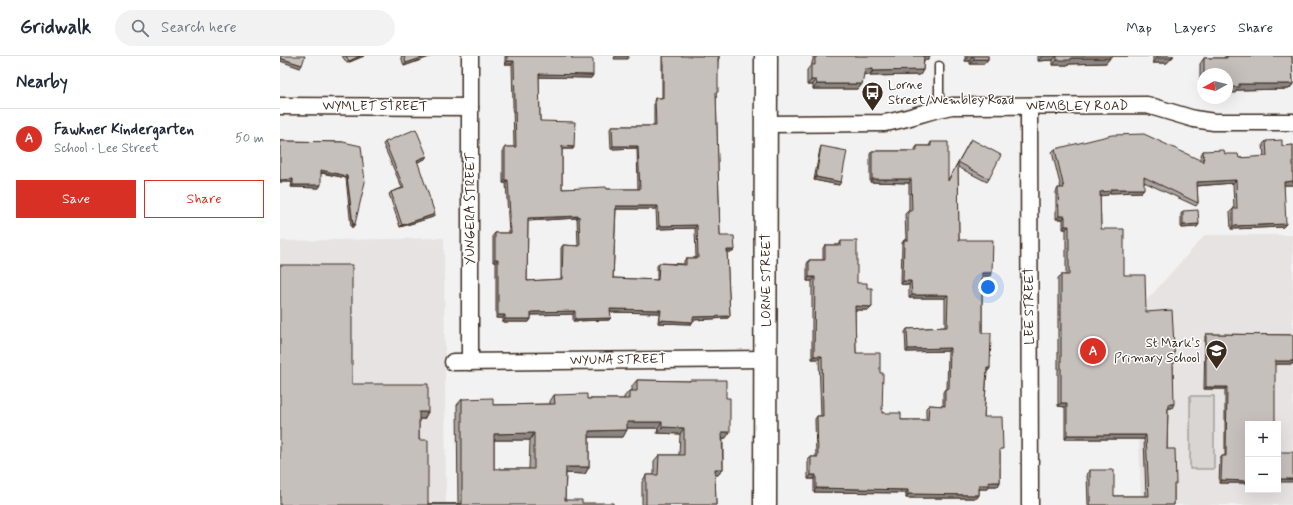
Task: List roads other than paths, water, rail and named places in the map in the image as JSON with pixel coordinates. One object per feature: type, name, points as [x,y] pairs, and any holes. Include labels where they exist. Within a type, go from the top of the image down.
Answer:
[{"type":"street","name":"YUNGERA STREET","points":[[470,56],[470,362]]},
{"type":"street","name":"LORNE STREET","points":[[765,505],[766,56]]},
{"type":"street","name":"WEMBLEY ROAD","points":[[766,124],[884,123],[900,121],[952,106],[1147,105],[1194,119],[1214,122],[1293,122]]},
{"type":"street","name":"WYMLET STREET","points":[[280,106],[470,107]]},
{"type":"street","name":"LEE STREET","points":[[1029,106],[1030,505]]},
{"type":"street","name":"WYUNA STREET","points":[[453,362],[766,359]]},
{"type":"lane","points":[[939,66],[939,96],[941,108]]},
{"type":"place","name":"Lorne Street/Wembley Road","points":[[872,112]]},
{"type":"place","name":"Fawkner Kindergarten","points":[[1093,351]]},
{"type":"place","name":"St Mark's Primary School","points":[[1216,370]]}]
